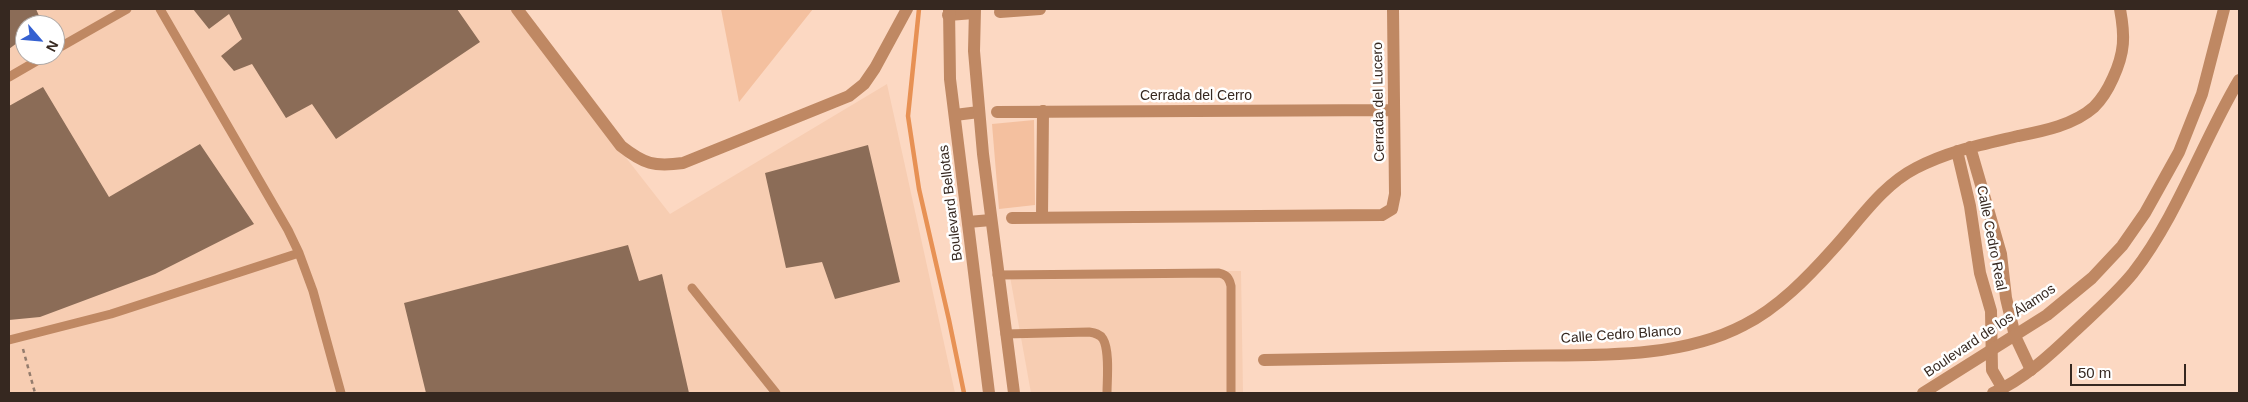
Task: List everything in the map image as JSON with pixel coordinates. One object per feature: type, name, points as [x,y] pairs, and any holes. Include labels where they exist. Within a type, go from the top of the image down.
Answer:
[{"type":"street","points":[[517,9],[621,146],[640,160],[664,166],[683,162],[849,96],[864,84],[907,9]]},
{"type":"street","points":[[1000,12],[1038,9]]},
{"type":"street","name":"Cerrada del Lucero","points":[[1042,217],[1382,215],[1392,209],[1395,194],[1393,9]]},
{"type":"street","name":"Calle Cedro Blanco","points":[[1264,360],[1604,354],[1685,347],[1715,338],[1745,325],[1776,304],[1832,250],[1884,191],[1915,168],[1957,151],[2061,126],[2094,108],[2110,84],[2121,60],[2125,34],[2120,9]]},
{"type":"street","name":"Boulevard de los Álamos","points":[[1923,393],[2047,314],[2092,278],[2122,246],[2145,213],[2178,152],[2202,94],[2224,9]]},
{"type":"street","points":[[949,12],[974,11],[974,51],[979,112],[997,275],[1014,393]]},
{"type":"street","name":"Boulevard Bellotas","points":[[949,12],[950,79],[989,393]]},
{"type":"street","points":[[1998,391],[2013,385],[2066,339],[2133,273],[2173,208],[2239,80]]},
{"type":"street","name":"Cerrada del Cerro","points":[[997,112],[1394,110]]},
{"type":"street","points":[[1012,218],[1042,217],[1043,111]]},
{"type":"street","points":[[955,115],[979,112]]},
{"type":"street","name":"Calle Cedro Real","points":[[1970,148],[2001,254],[2006,298],[2015,336],[2030,370]]},
{"type":"street","name":"Calle Cedro Real","points":[[1957,151],[1970,206],[1980,273],[1991,311],[1993,329],[1991,348],[1992,370],[1998,391]]},
{"type":"street","points":[[968,222],[991,220]]},
{"type":"street","points":[[1975,245],[1996,240]]},
{"type":"lane","points":[[65,44],[127,9]]},
{"type":"lane","points":[[160,9],[288,230],[313,291],[341,393]]},
{"type":"lane","points":[[9,77],[30,65]]},
{"type":"lane","points":[[9,340],[111,314],[299,254]]},
{"type":"lane","points":[[997,275],[1219,273],[1225,275],[1230,280],[1231,286],[1230,393]]},
{"type":"lane","points":[[692,288],[776,393]]},
{"type":"lane","points":[[1005,334],[1089,332],[1098,334],[1103,339],[1106,349],[1107,393]]},
{"type":"path","points":[[20,338],[35,393]]},
{"type":"shaded area","points":[[9,9],[510,9],[670,214],[887,84],[955,393],[9,393]]},
{"type":"shaded area","points":[[721,9],[813,9],[739,102]]},
{"type":"shaded area","points":[[1034,120],[1035,205],[999,209],[992,124]]},
{"type":"shaded area","points":[[1009,271],[1241,271],[1243,393],[1031,393]]},
{"type":"building","points":[[9,9],[36,9],[39,15],[15,15],[15,44],[9,49]]},
{"type":"building","points":[[193,9],[457,9],[480,42],[336,139],[312,104],[286,118],[252,64],[234,71],[221,56],[242,39],[229,14],[209,29]]},
{"type":"building","points":[[43,87],[109,197],[200,144],[254,224],[155,274],[40,317],[9,320],[9,106]]},
{"type":"building","points":[[868,145],[900,282],[835,299],[822,262],[786,268],[765,173]]},
{"type":"building","points":[[628,245],[639,281],[662,274],[689,393],[426,393],[404,303]]},
{"type":"waterway","points":[[919,9],[908,116],[919,189],[964,393]]}]
